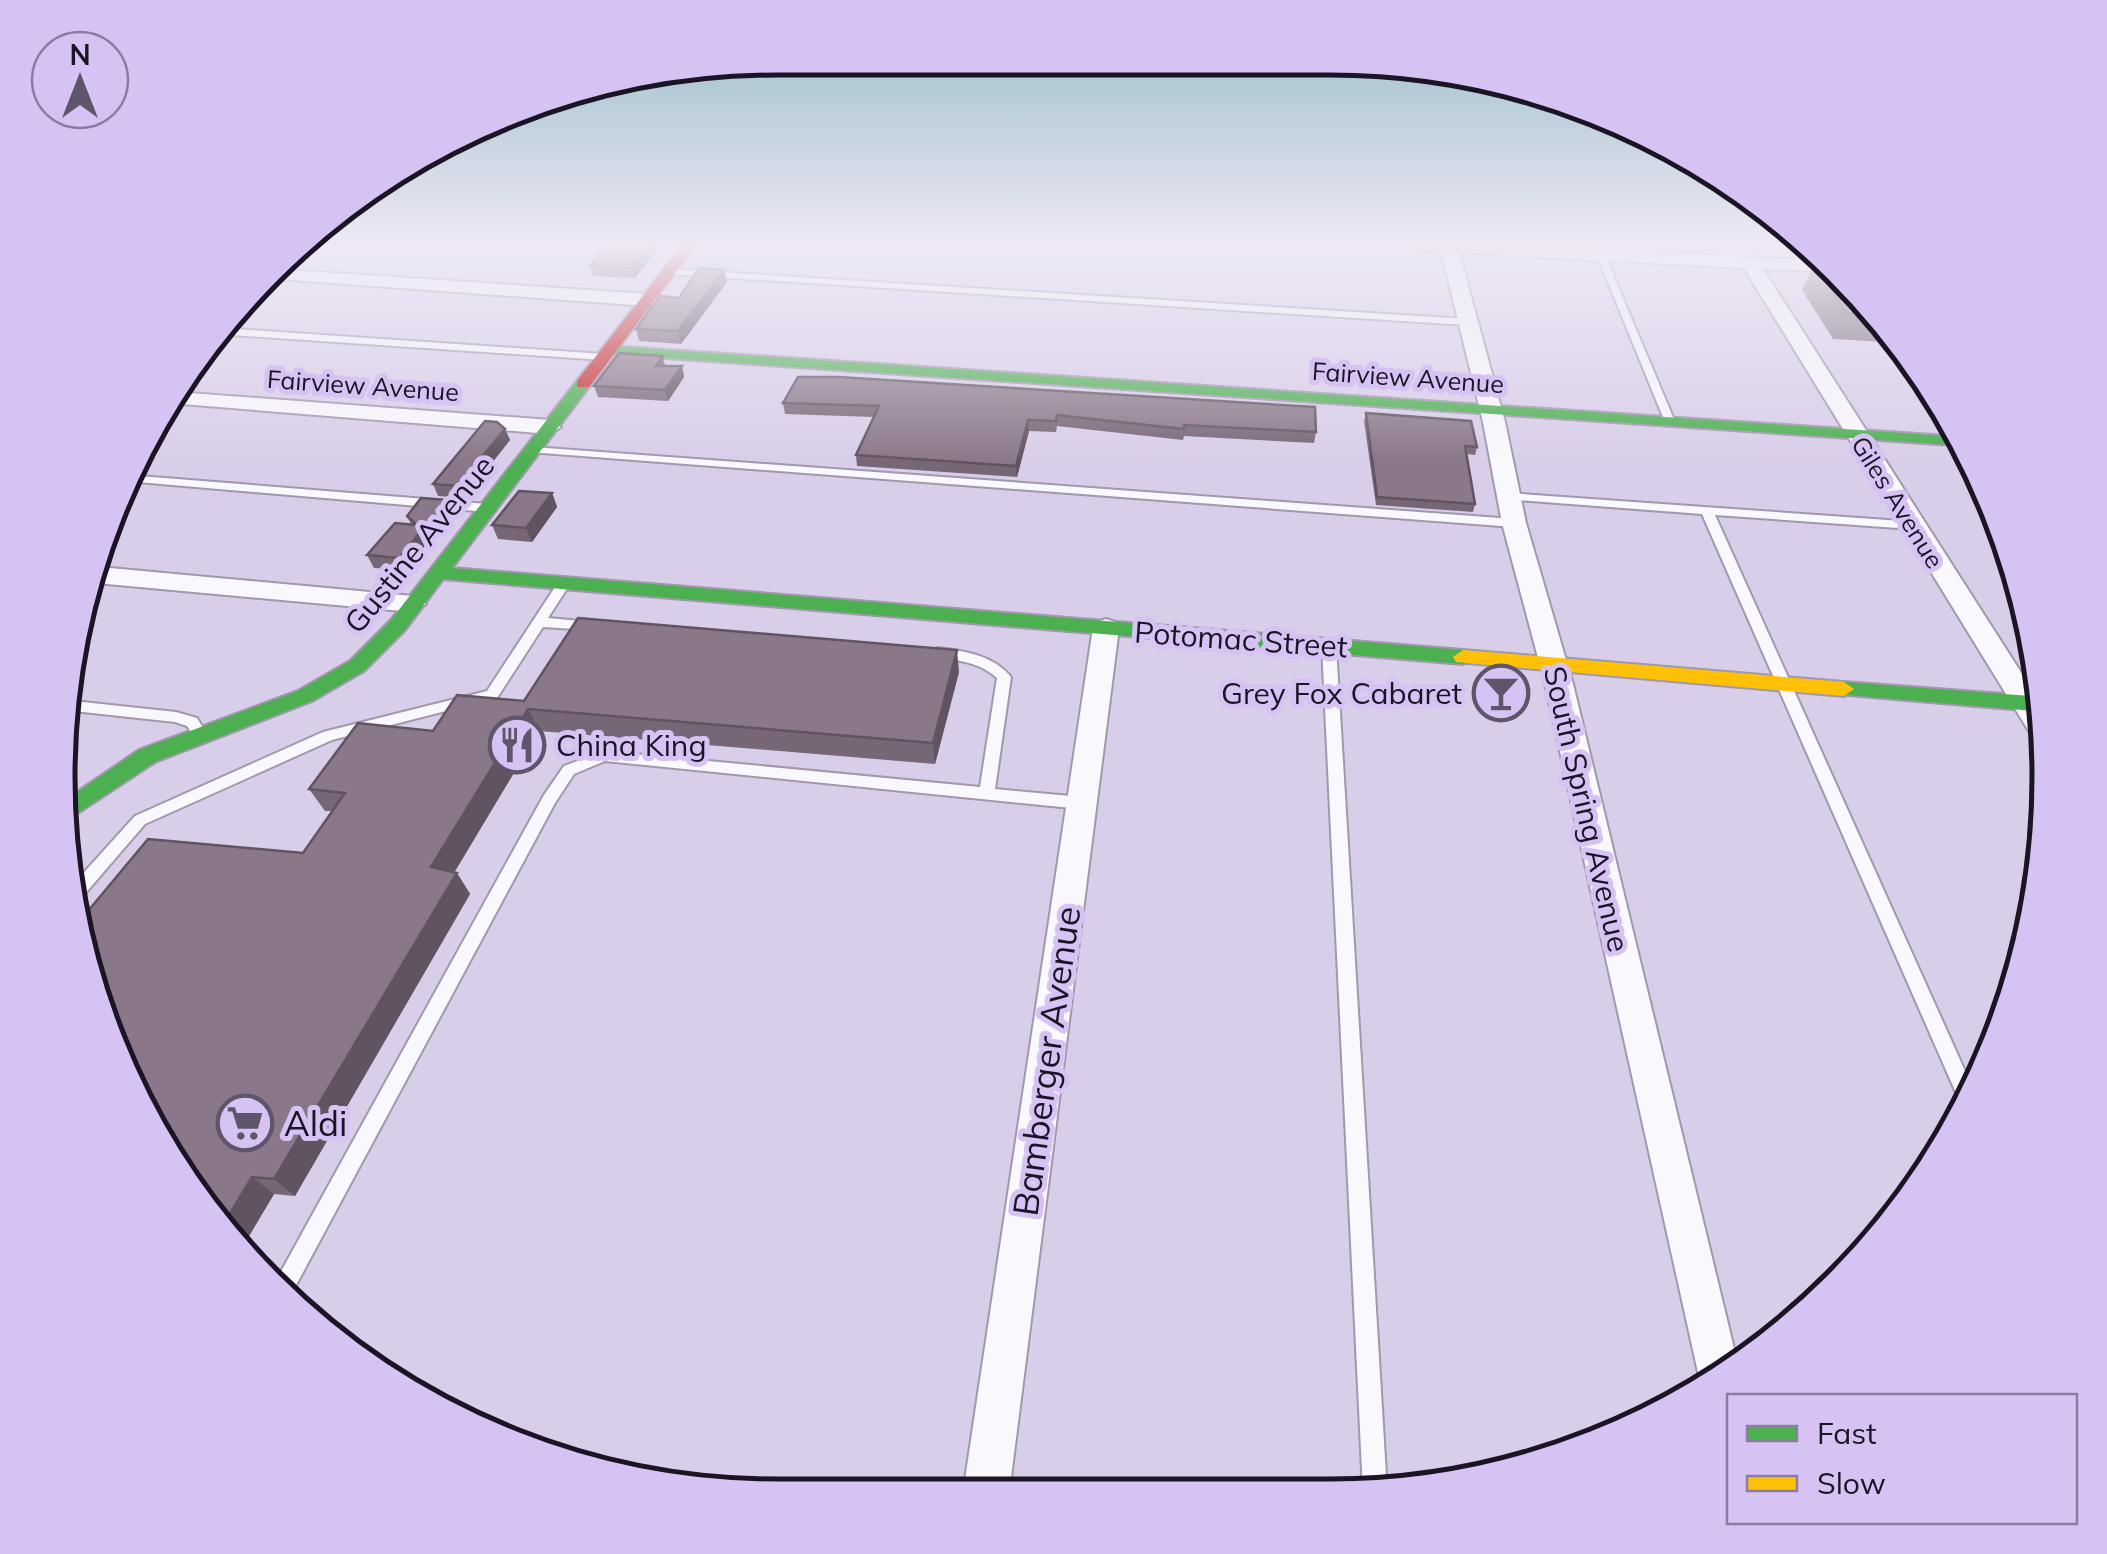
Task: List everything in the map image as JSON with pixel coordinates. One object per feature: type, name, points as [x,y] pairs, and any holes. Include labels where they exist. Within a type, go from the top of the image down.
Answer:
[{"type":"street","name":"Gustine Avenue","points":[[76,803],[110,776],[199,733],[310,693],[340,678],[382,643],[635,317]]},
{"type":"street","name":"South Spring Avenue","points":[[1465,317],[1491,409],[1514,522],[1554,664],[1716,1363]]},
{"type":"street","name":"Giles Avenue","points":[[1783,317],[1912,525],[2027,693]]},
{"type":"street","name":"Fairview Avenue","points":[[606,354],[1946,441]]},
{"type":"street","name":"Fairview Avenue","points":[[186,399],[550,427]]},
{"type":"street","name":"Potomac Street","points":[[438,574],[2028,703]]},
{"type":"street","points":[[105,575],[413,604]]},
{"type":"street","name":"Bamberger Avenue","points":[[988,1479],[1106,628]]},
{"type":"lane","points":[[1379,317],[1466,322]]},
{"type":"lane","points":[[1626,317],[1670,422]]},
{"type":"lane","points":[[234,332],[606,354]]},
{"type":"lane","points":[[533,450],[1514,522]]},
{"type":"lane","points":[[141,479],[488,508]]},
{"type":"lane","points":[[1508,497],[1912,525]]},
{"type":"lane","points":[[1706,510],[1961,1084]]},
{"type":"lane","points":[[83,884],[140,820],[328,736],[492,695],[564,584]]},
{"type":"lane","points":[[539,622],[615,628]]},
{"type":"lane","points":[[1329,646],[1374,1477]]},
{"type":"lane","points":[[924,652],[962,655],[996,666],[1004,677],[987,794]]},
{"type":"lane","points":[[79,707],[176,717],[192,722],[199,733]]},
{"type":"lane","points":[[288,1280],[540,814],[569,770],[604,756],[1081,803]]},
{"type":"building","points":[[645,317],[689,317],[678,331],[636,329]]},
{"type":"building","points":[[619,353],[663,356],[656,366],[682,366],[665,390],[594,386]]},
{"type":"building","points":[[798,377],[1315,407],[1316,432],[1184,425],[1184,429],[1057,415],[1056,421],[1028,420],[1016,466],[856,455],[879,406],[783,403]]},
{"type":"building","points":[[1366,413],[1471,421],[1477,447],[1465,446],[1475,504],[1377,497]]},
{"type":"building","points":[[485,421],[497,422],[505,429],[458,486],[433,484]]},
{"type":"building","points":[[519,491],[552,493],[526,528],[492,525]]},
{"type":"building","points":[[421,498],[447,500],[399,558],[367,555],[395,523],[417,525],[407,516]]},
{"type":"building","points":[[578,618],[957,650],[933,743],[528,709],[431,867],[457,873],[274,1179],[252,1177],[229,1215],[193,1167],[147,1087],[112,1003],[88,911],[148,839],[303,853],[345,793],[309,789],[358,723],[433,731],[457,695],[524,701]]},
{"type":"traffic: fast","points":[[609,351],[1946,441]]},
{"type":"traffic: fast","points":[[76,804],[147,756],[305,696],[357,666],[398,625],[583,384]]},
{"type":"traffic: fast","points":[[438,573],[1463,657]]},
{"type":"traffic: fast","points":[[1844,689],[2028,704]]},
{"type":"traffic: slow","points":[[1463,657],[1844,689]]},
{"type":"traffic: jam","points":[[583,384],[635,317]]},
{"type":"place","name":"Grey Fox Cabaret","points":[[1501,693]]},
{"type":"place","name":"China King","points":[[517,745]]},
{"type":"place","name":"Aldi","points":[[245,1123]]}]
